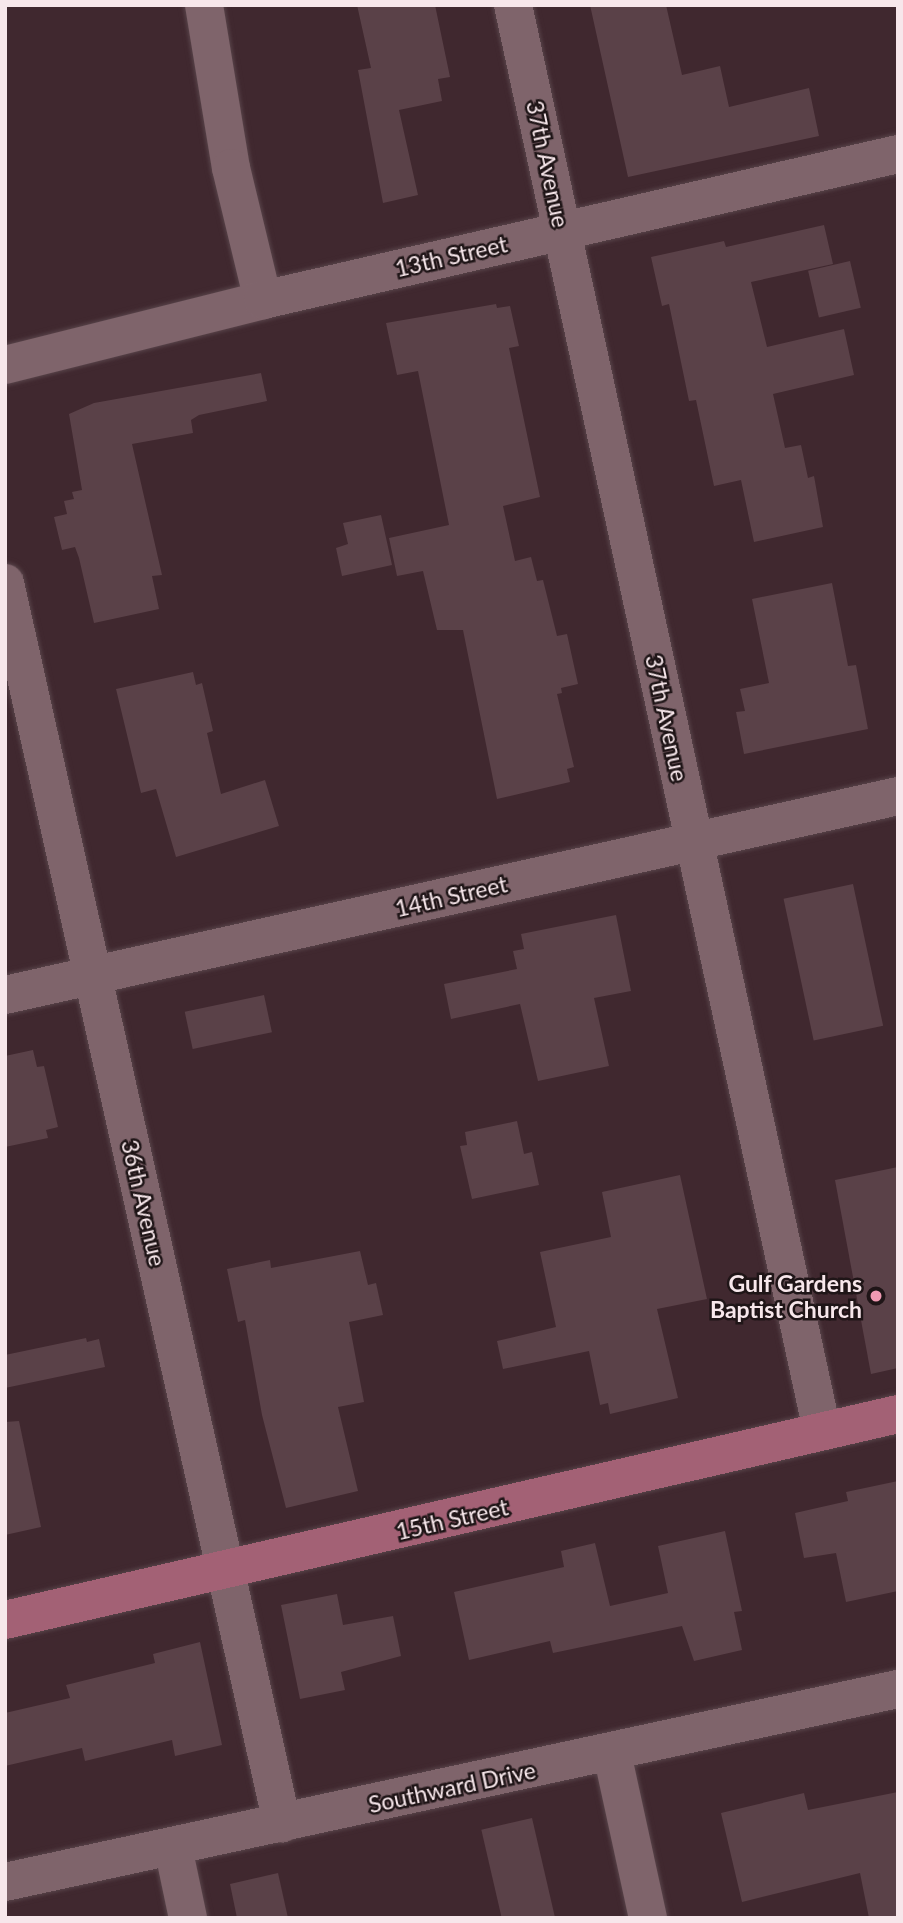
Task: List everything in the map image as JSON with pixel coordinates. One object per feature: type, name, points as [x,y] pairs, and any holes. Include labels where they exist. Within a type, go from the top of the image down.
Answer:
[{"type":"main road","name":"15th Street","points":[[5,1620],[898,1414]]},
{"type":"street","points":[[204,5],[231,168],[263,300]]},
{"type":"street","name":"37th Avenue","points":[[513,5],[822,1430]]},
{"type":"street","name":"13th Street","points":[[5,365],[263,300],[898,154]]},
{"type":"street","name":"36th Avenue","points":[[5,583],[282,1823]]},
{"type":"street","name":"14th Street","points":[[5,995],[898,796]]},
{"type":"street","name":"Southward Drive","points":[[5,1882],[612,1753],[898,1689]]},
{"type":"street","points":[[612,1753],[648,1918]]},
{"type":"street","points":[[173,1847],[188,1918]]},
{"type":"building","points":[[357,5],[435,5],[450,77],[438,79],[442,101],[399,110],[418,195],[383,203],[358,70],[371,68]]},
{"type":"building","points":[[590,5],[666,5],[682,75],[720,66],[729,107],[809,88],[819,136],[628,177]]},
{"type":"building","points":[[824,225],[833,264],[751,282],[767,347],[844,329],[854,375],[773,394],[785,448],[801,445],[808,478],[814,476],[823,527],[754,542],[741,480],[714,486],[696,400],[689,401],[669,304],[662,306],[651,257],[724,241],[726,247]]},
{"type":"building","points":[[850,261],[861,308],[819,317],[808,271]]},
{"type":"building","points":[[496,304],[497,308],[510,306],[519,346],[509,348],[540,497],[503,506],[515,561],[531,557],[537,581],[543,580],[557,636],[567,634],[578,684],[561,688],[562,693],[557,694],[574,767],[567,769],[570,782],[497,799],[463,630],[437,630],[423,571],[397,576],[389,538],[449,525],[418,371],[397,375],[386,323]]},
{"type":"building","points":[[261,373],[267,401],[199,415],[191,420],[193,433],[132,444],[162,575],[152,576],[159,609],[94,623],[75,547],[62,550],[54,517],[67,514],[64,501],[74,499],[72,492],[82,490],[69,414],[94,403]]},
{"type":"building","points":[[381,515],[392,565],[342,576],[336,548],[348,544],[343,523]]},
{"type":"building","points":[[832,583],[848,666],[856,665],[868,729],[744,754],[736,712],[745,711],[740,689],[769,683],[752,599]]},
{"type":"building","points":[[193,672],[196,685],[202,683],[213,731],[207,733],[221,794],[265,780],[279,826],[176,857],[156,789],[141,793],[116,689]]},
{"type":"building","points":[[853,884],[883,1026],[814,1041],[784,899]]},
{"type":"building","points":[[616,915],[631,991],[594,998],[609,1066],[538,1081],[520,1004],[451,1019],[444,984],[517,969],[513,951],[524,949],[521,934]]},
{"type":"building","points":[[264,995],[272,1032],[193,1049],[185,1012]]},
{"type":"building","points":[[33,1050],[37,1067],[44,1066],[58,1127],[46,1130],[48,1138],[5,1147],[5,1056]]},
{"type":"building","points":[[517,1121],[524,1154],[532,1152],[539,1185],[472,1199],[460,1146],[467,1145],[465,1132]]},
{"type":"building","name":"Gulf Gardens Baptist Church","points":[[898,1167],[898,1368],[871,1374],[835,1180]]},
{"type":"building","points":[[680,1175],[707,1299],[657,1309],[678,1398],[610,1414],[608,1403],[600,1405],[589,1351],[503,1369],[497,1341],[556,1327],[540,1252],[611,1237],[602,1192]]},
{"type":"building","points":[[360,1251],[368,1285],[376,1283],[383,1315],[349,1322],[364,1402],[338,1407],[358,1491],[286,1508],[262,1415],[245,1320],[238,1322],[227,1269],[270,1260],[271,1268]]},
{"type":"building","points":[[86,1338],[87,1342],[99,1339],[105,1367],[5,1388],[5,1355]]},
{"type":"building","points":[[19,1421],[41,1527],[5,1535],[5,1422]]},
{"type":"building","points":[[898,1481],[898,1591],[846,1602],[836,1553],[804,1558],[795,1513],[848,1501],[846,1492]]},
{"type":"building","points":[[725,1531],[742,1611],[734,1612],[742,1650],[694,1661],[682,1626],[553,1653],[550,1641],[469,1660],[454,1592],[564,1567],[561,1551],[595,1543],[610,1606],[668,1593],[658,1546]]},
{"type":"building","points":[[337,1594],[343,1625],[393,1616],[401,1656],[341,1672],[345,1690],[300,1699],[281,1605]]},
{"type":"building","points":[[200,1642],[222,1745],[175,1756],[172,1740],[85,1761],[82,1748],[5,1766],[5,1713],[70,1698],[66,1685],[155,1663],[153,1654]]},
{"type":"building","points":[[898,1792],[898,1918],[869,1918],[860,1873],[742,1902],[721,1813],[804,1793],[808,1810]]},
{"type":"building","points":[[532,1818],[555,1918],[502,1918],[481,1830]]},
{"type":"building","points":[[278,1873],[288,1918],[237,1918],[230,1884]]},
{"type":"place","name":"Gulf Gardens Baptist Church","points":[[876,1296]]}]
